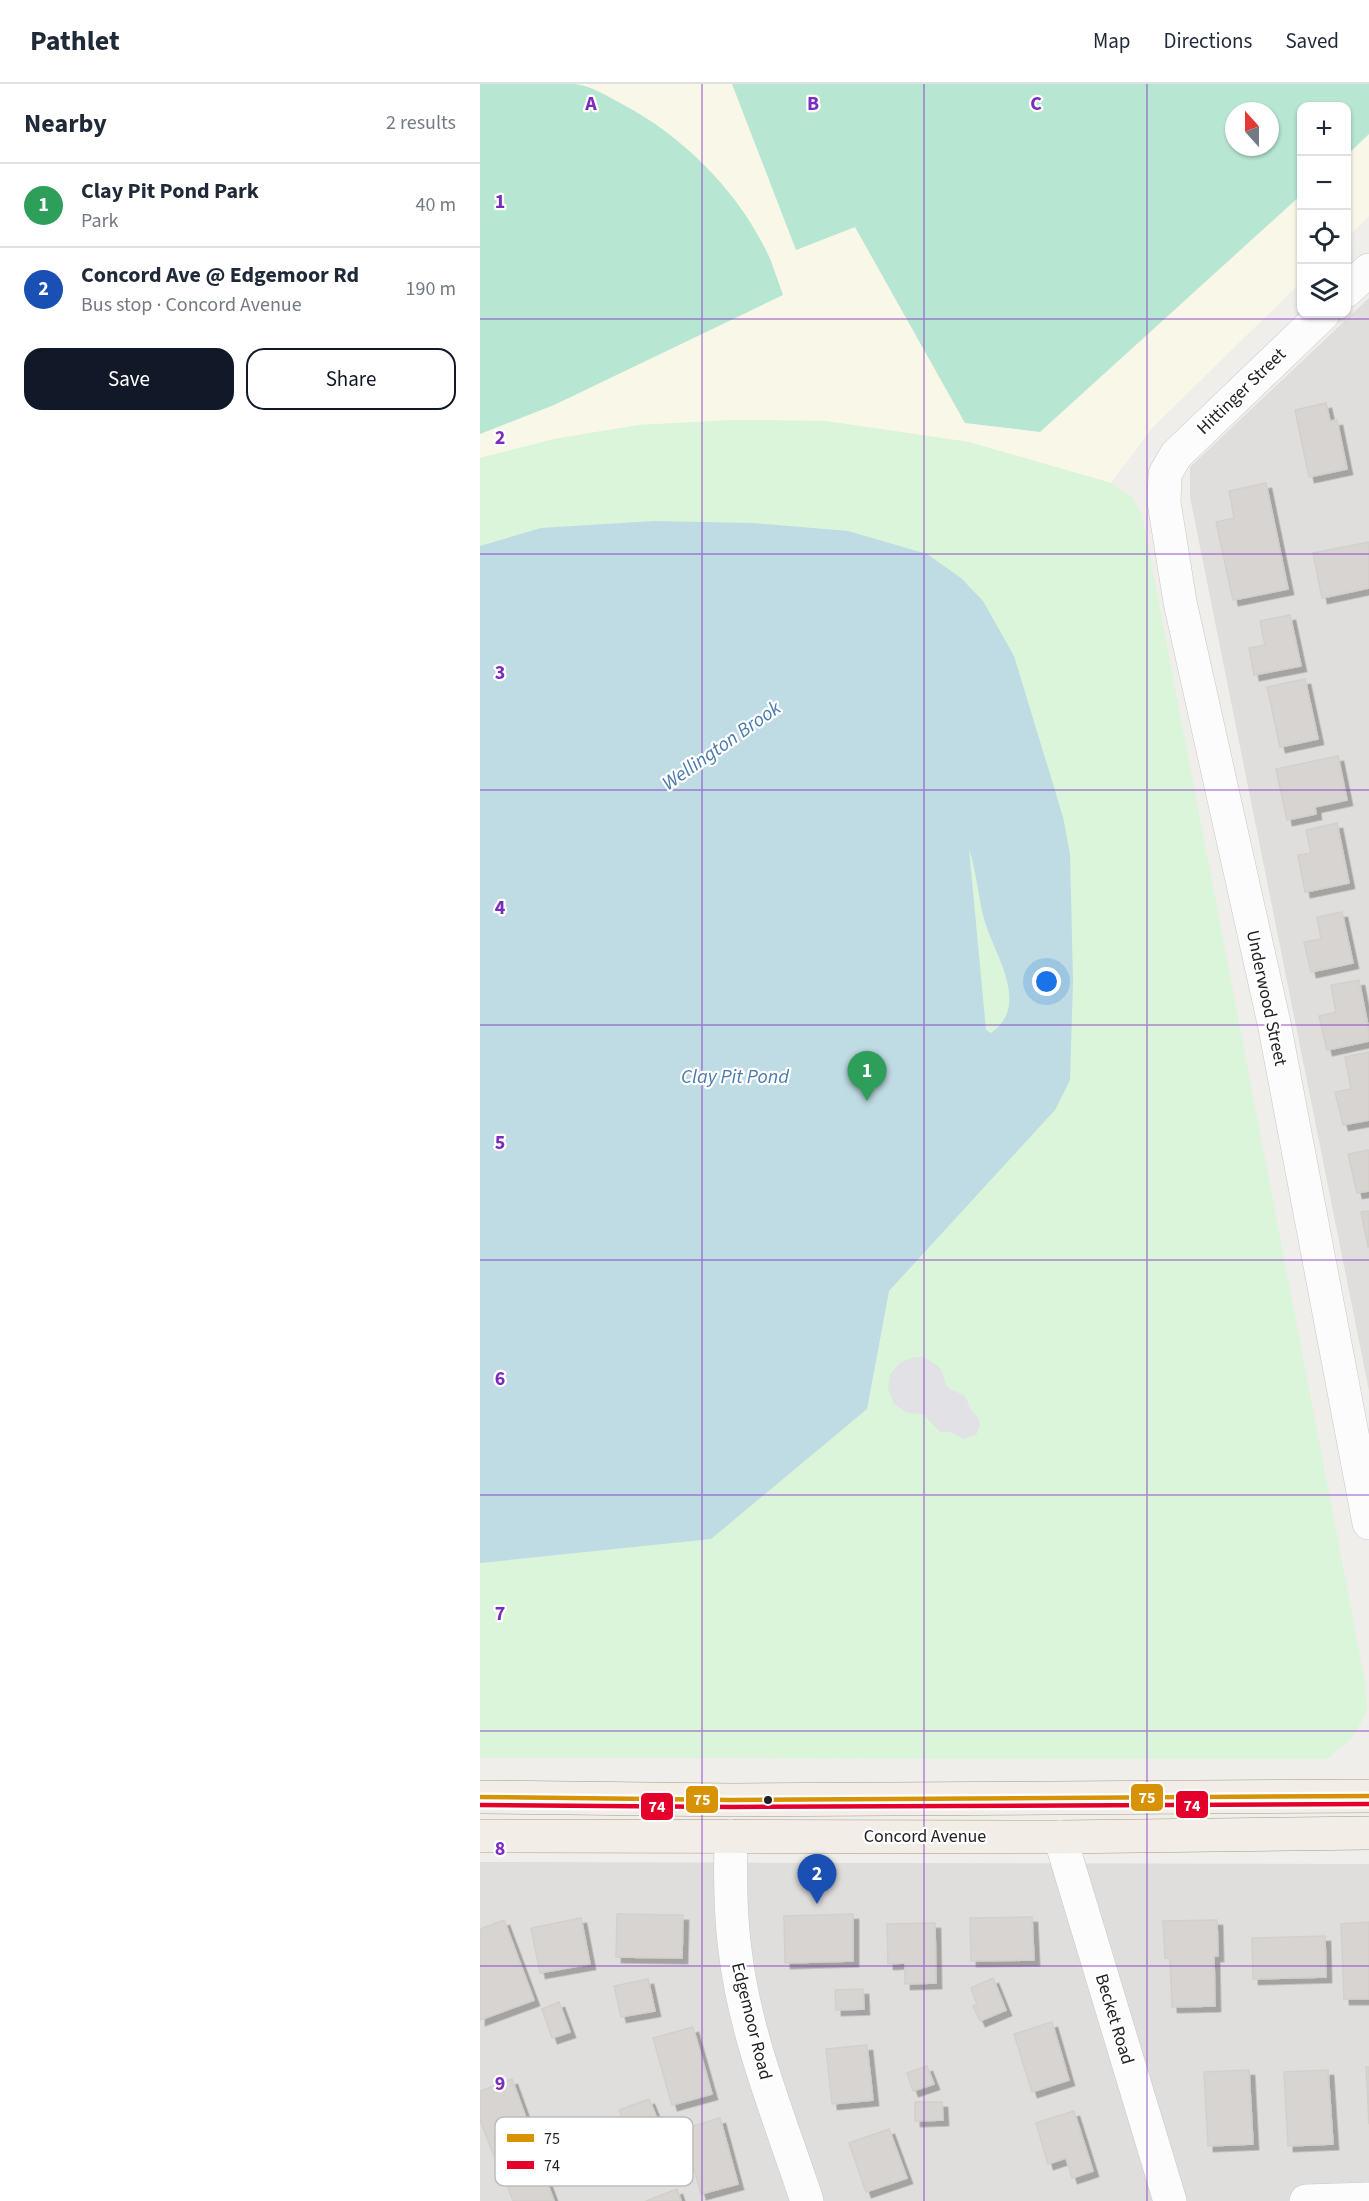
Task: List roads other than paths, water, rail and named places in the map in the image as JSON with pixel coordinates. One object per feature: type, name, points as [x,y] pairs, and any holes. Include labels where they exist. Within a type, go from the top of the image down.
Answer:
[{"type":"main road","name":"Concord Avenue","points":[[480,1797],[732,1800],[1369,1797]]},
{"type":"main road","points":[[1048,1798],[1060,1837]]},
{"type":"main road","points":[[730,1836],[732,1800]]},
{"type":"main road","name":"Concord Avenue","points":[[480,1836],[1060,1837],[1369,1833]]},
{"type":"street","points":[[1351,287],[1369,270]]},
{"type":"street","name":"Hittinger Street","points":[[1165,474],[1176,455],[1193,437],[1319,318]]},
{"type":"street","name":"Underwood Street","points":[[1165,474],[1164,502],[1180,602],[1274,1023],[1369,1523]]},
{"type":"street","name":"Edgemoor Road","points":[[730,1836],[730,1898],[735,1952],[745,2003],[760,2062],[807,2201]]},
{"type":"street","name":"Becket Road","points":[[1060,1837],[1170,2201]]},
{"type":"street","points":[[1306,2201],[1369,2199]]},
{"type":"water","name":"Clay Pit Pond","points":[[654,521],[752,523],[848,531],[927,554],[961,578],[983,601],[1014,656],[1063,817],[1070,854],[1073,981],[1070,1080],[1055,1110],[889,1291],[867,1409],[711,1539],[480,1563],[480,546],[541,528]],"holes":[[[969,849],[985,922],[1007,980],[1009,995],[1008,1009],[1003,1022],[991,1033],[986,1030]]]},
{"type":"place","name":"Clay Pit Pond Park","points":[[867,1101]]},
{"type":"place","name":"Concord Ave @ Edgemoor Rd","points":[[817,1904]]},
{"type":"water label","name":"Wellington Brook","points":[[721,745]]}]
